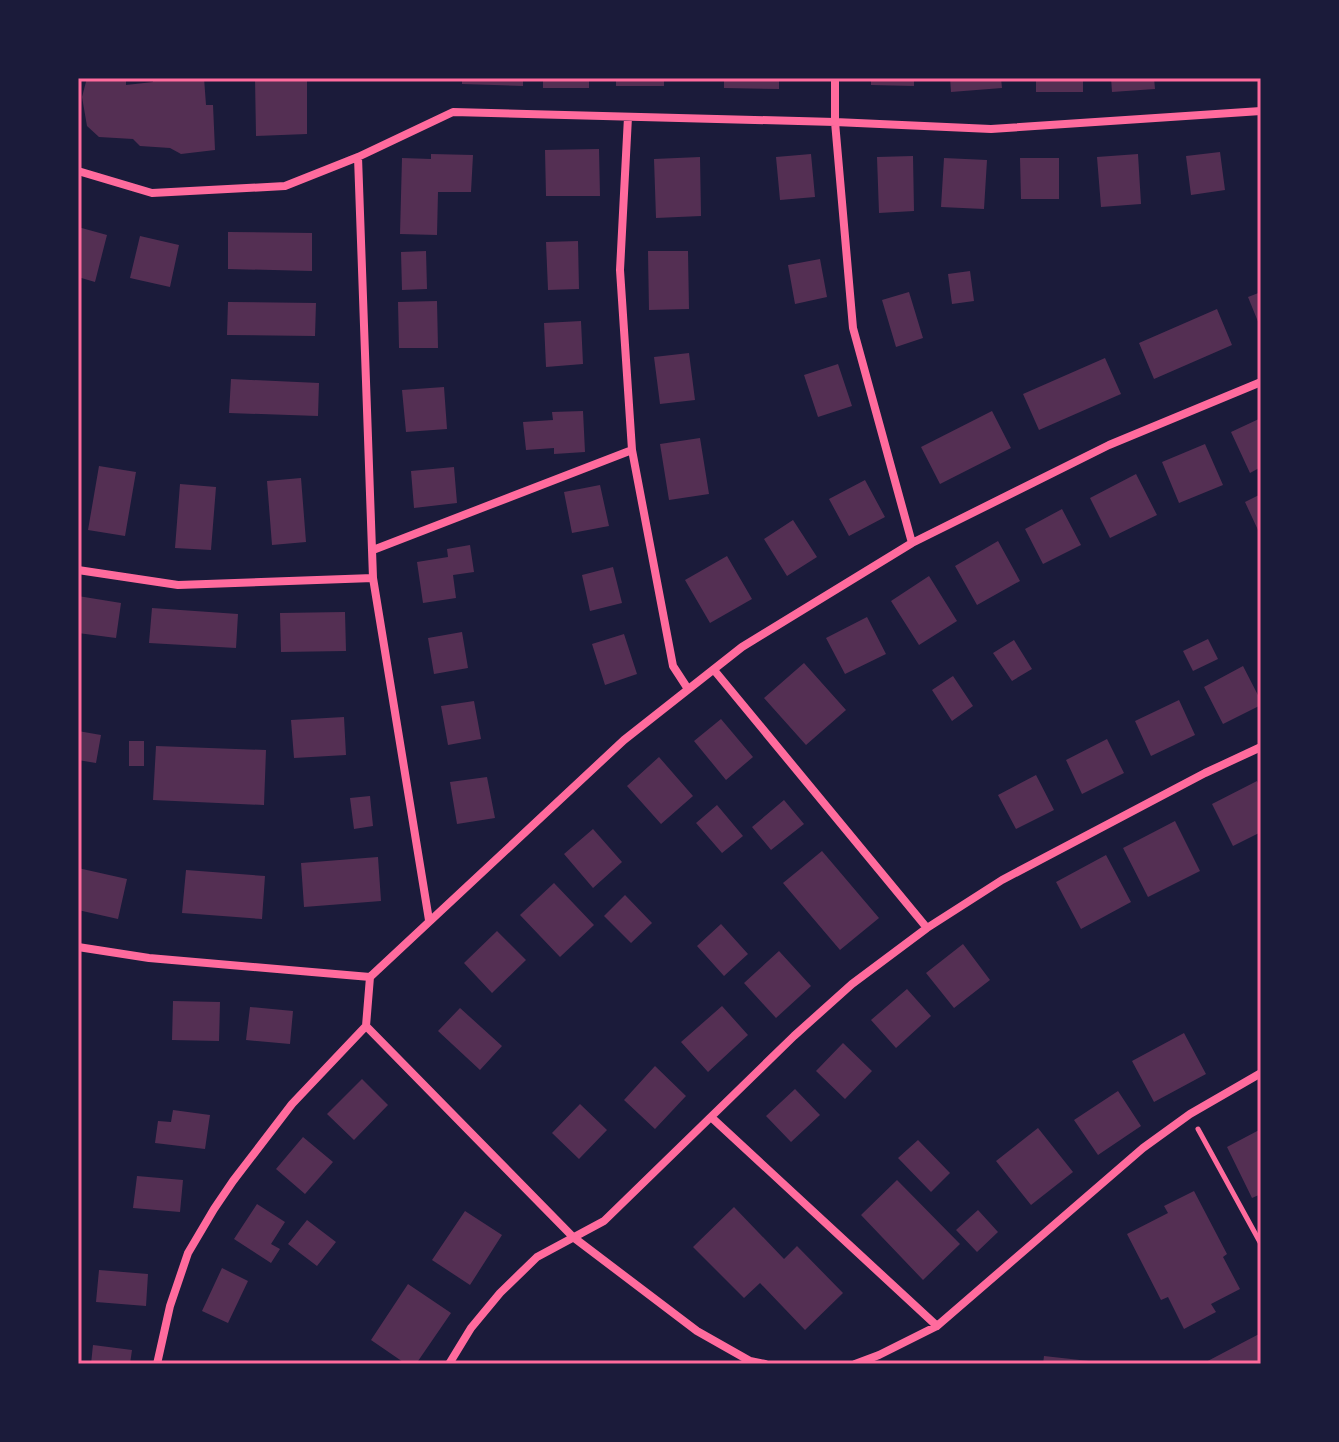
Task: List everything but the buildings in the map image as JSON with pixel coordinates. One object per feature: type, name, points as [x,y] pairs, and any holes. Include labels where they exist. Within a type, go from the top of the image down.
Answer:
[{"type":"street","points":[[835,78],[835,122],[853,328],[912,543]]},
{"type":"street","points":[[78,171],[152,193],[285,186],[358,157],[453,112],[991,129],[1261,111]]},
{"type":"street","points":[[628,117],[620,270],[632,450],[673,666],[688,689]]},
{"type":"street","points":[[358,157],[373,578],[429,920]]},
{"type":"street","points":[[157,1364],[170,1306],[188,1253],[233,1181],[292,1104],[366,1026],[370,977],[624,740],[742,647],[912,543],[1109,445],[1261,382]]},
{"type":"street","points":[[373,550],[632,450]]},
{"type":"street","points":[[78,570],[178,585],[373,578]]},
{"type":"street","points":[[714,670],[927,928]]},
{"type":"street","points":[[449,1364],[471,1328],[500,1293],[537,1257],[604,1221],[794,1036],[852,984],[927,928],[1002,880],[1205,773],[1261,747]]},
{"type":"street","points":[[78,947],[149,958],[370,977]]},
{"type":"street","points":[[366,1026],[573,1237],[697,1331],[750,1361],[765,1364]]},
{"type":"street","points":[[855,1364],[937,1326],[1143,1148],[1190,1114],[1261,1073]]},
{"type":"street","points":[[711,1117],[937,1326]]},
{"type":"path","points":[[1190,1114],[1261,1244]]}]
